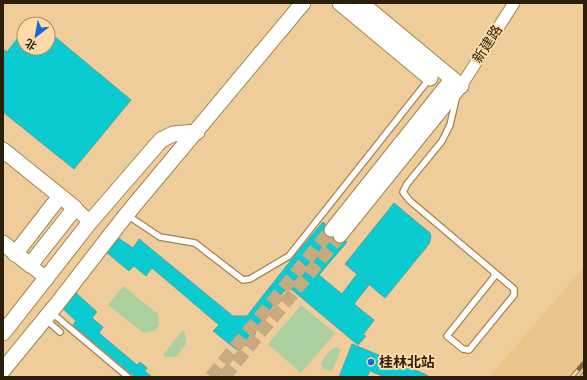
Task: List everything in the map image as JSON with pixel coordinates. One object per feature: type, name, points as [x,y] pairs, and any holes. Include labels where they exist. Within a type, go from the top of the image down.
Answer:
[{"type":"main road","points":[[3,370],[48,316],[126,215],[197,132],[303,3]]},
{"type":"main road","points":[[340,3],[430,78]]},
{"type":"main road","points":[[361,3],[452,87]]},
{"type":"main road","points":[[3,333],[47,279],[90,222],[161,140],[172,134],[197,132]]},
{"type":"main road","points":[[3,150],[67,202],[22,259],[3,243]]},
{"type":"street","name":"新建路","points":[[452,87],[514,3]]},
{"type":"street","points":[[336,233],[452,87],[430,78]]},
{"type":"street","points":[[67,202],[90,222]]},
{"type":"street","points":[[22,259],[47,279]]},
{"type":"lane","points":[[126,215],[160,237],[196,243],[243,280],[257,276],[289,256],[430,78]]},
{"type":"lane","points":[[452,87],[453,109],[450,125],[442,141],[407,184],[403,192],[408,200],[494,272],[514,289],[514,295],[469,350],[463,349],[447,336],[494,277],[494,272]]},
{"type":"lane","points":[[48,316],[60,332]]},
{"type":"lane","points":[[48,316],[128,377]]},
{"type":"shaded area","points":[[584,267],[584,377],[489,377]]},
{"type":"green space","points":[[123,286],[158,314],[159,325],[155,331],[144,333],[108,305]]},
{"type":"green space","points":[[301,305],[335,333],[301,373],[268,344]]},
{"type":"green space","points":[[182,331],[185,332],[186,344],[176,357],[165,357],[163,355]]},
{"type":"green space","points":[[337,347],[341,350],[332,371],[323,369],[321,365],[325,357],[331,350]]},
{"type":"building","points":[[56,38],[131,100],[74,169],[3,112],[3,49],[7,52],[16,40],[16,56],[56,56]]},
{"type":"building","points":[[394,203],[430,233],[431,237],[429,244],[385,298],[345,264]]},
{"type":"building","points":[[323,222],[347,242],[319,275],[295,255]]},
{"type":"building","points":[[117,237],[133,248],[139,239],[233,316],[247,316],[295,255],[342,294],[357,274],[369,285],[354,304],[374,320],[363,335],[366,336],[358,345],[291,289],[285,290],[254,330],[256,333],[246,346],[242,344],[237,350],[213,331],[219,325],[152,268],[146,276],[134,266],[129,271],[106,252]]},
{"type":"building","points":[[74,291],[97,312],[92,318],[103,327],[99,333],[137,365],[140,362],[147,368],[145,371],[152,377],[135,377],[73,325],[76,321],[61,307]]},
{"type":"building","name":"桂林北站","points":[[352,344],[429,377],[385,377],[370,371],[367,377],[339,377]]},
{"type":"tunnel","points":[[211,377],[331,230]]},
{"type":"tunnel","points":[[224,377],[340,236]]},
{"type":"railway","points":[[572,377],[584,363]]},
{"type":"place","name":"桂林北站","points":[[371,362]]}]
